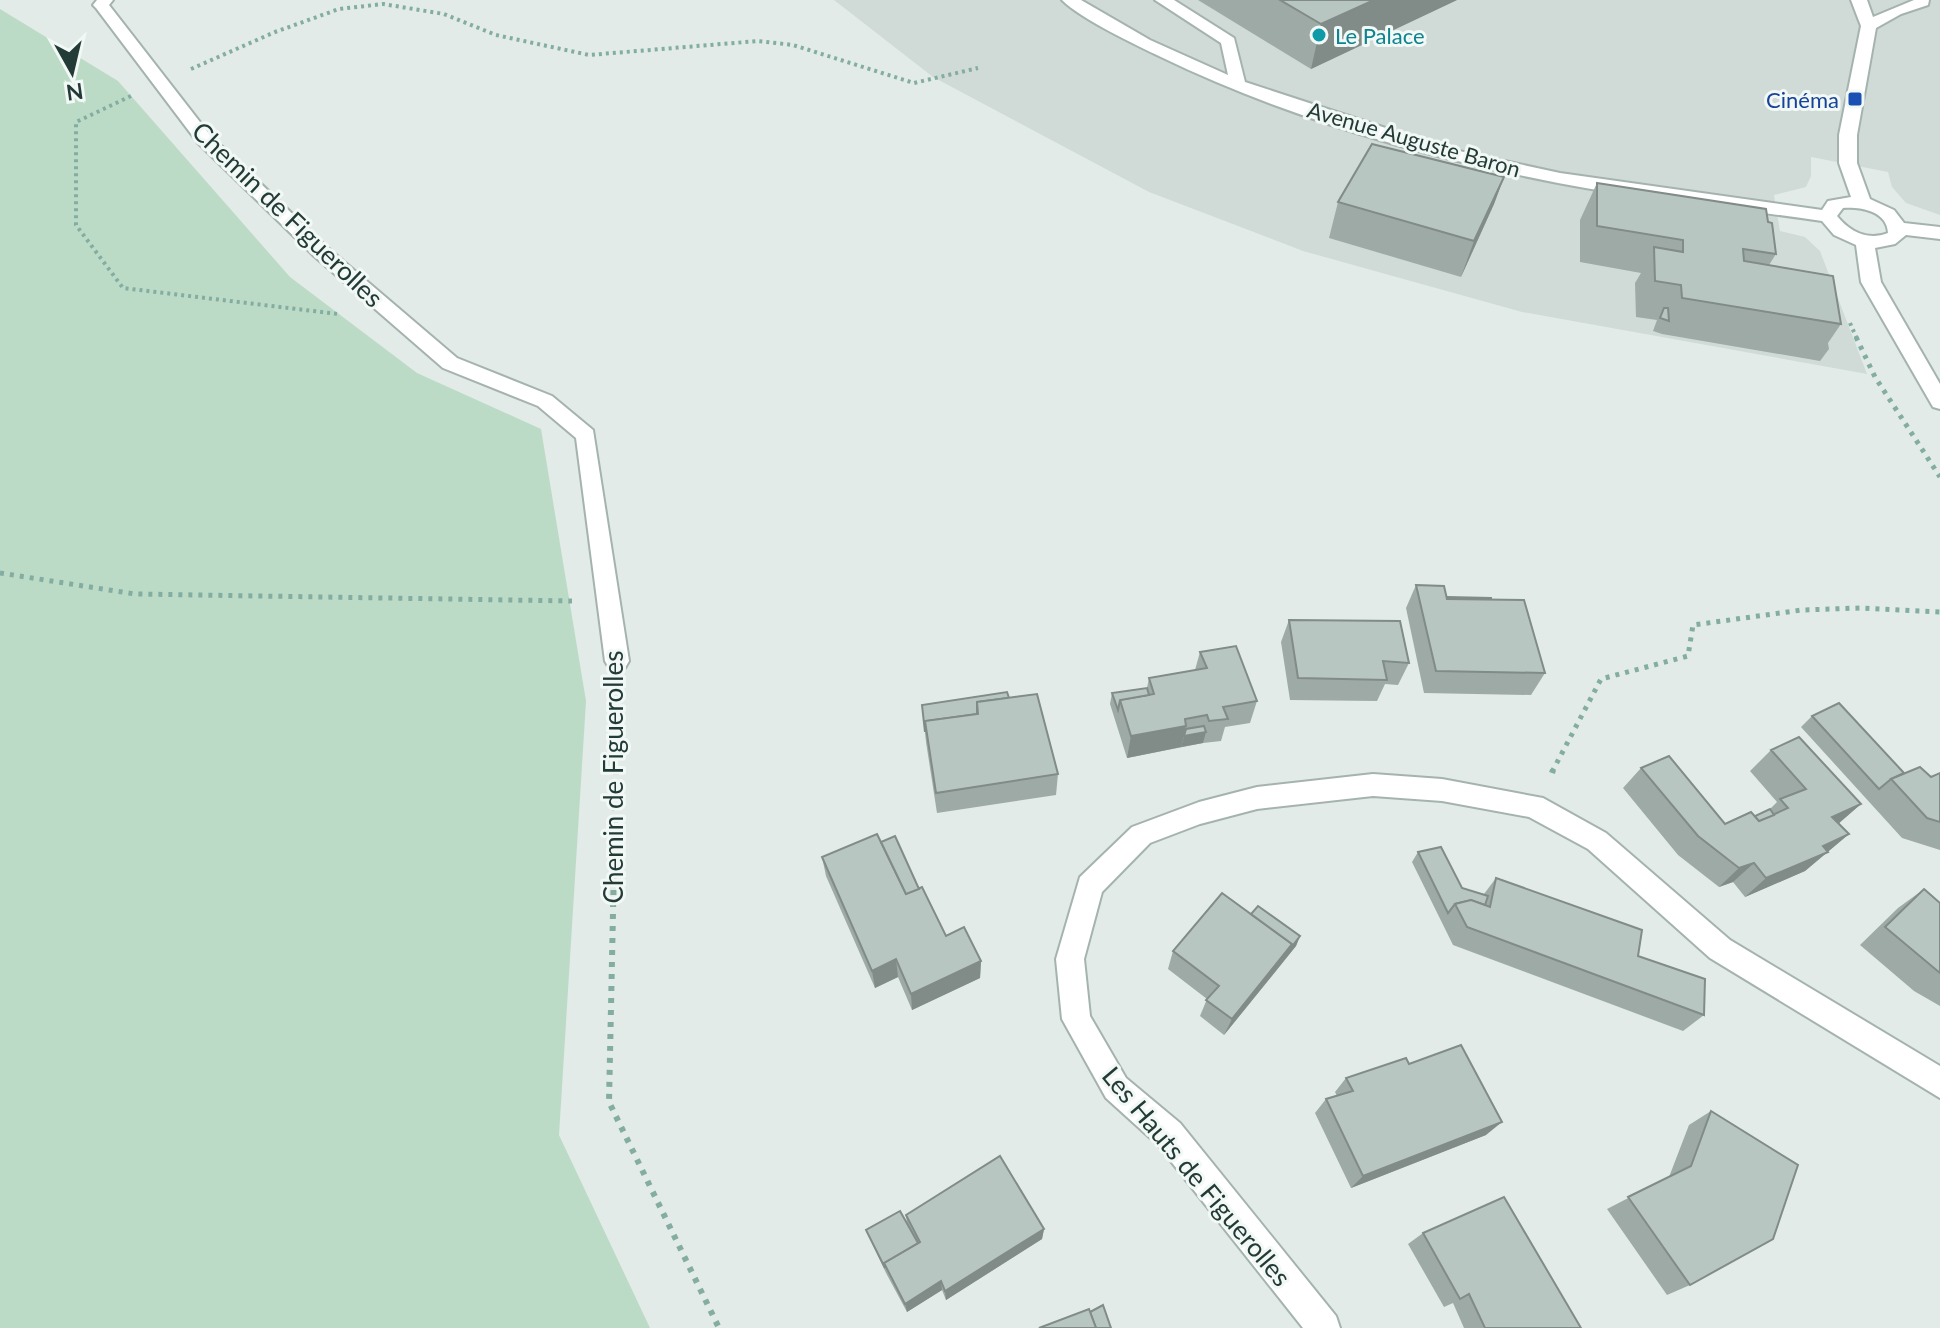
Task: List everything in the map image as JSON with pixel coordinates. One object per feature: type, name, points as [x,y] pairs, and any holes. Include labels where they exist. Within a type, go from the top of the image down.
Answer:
[{"type":"street","name":"Chemin de Figuerolles","points":[[105,0],[101,5],[204,139],[321,252],[450,363],[545,401],[586,435],[617,661]]},
{"type":"street","name":"Avenue Auguste Baron","points":[[1070,0],[1144,43],[1238,85],[1460,156],[1576,180],[1828,216]]},
{"type":"street","points":[[1163,0],[1228,41],[1238,85]]},
{"type":"street","points":[[1859,0],[1869,26],[1848,135],[1848,163],[1862,202]]},
{"type":"street","points":[[1903,0],[1940,2]]},
{"type":"street","points":[[1869,26],[1896,11],[1923,2]]},
{"type":"street","points":[[1862,202],[1887,213],[1898,228],[1897,236],[1890,240],[1865,241],[1840,231],[1828,216],[1834,205],[1862,202]]},
{"type":"street","points":[[1898,228],[1940,233]]},
{"type":"street","points":[[1865,241],[1871,282],[1940,402]]},
{"type":"street","name":"Les Hauts de Figuerolles","points":[[1324,1328],[1169,1134],[1116,1088],[1076,1019],[1070,959],[1090,886],[1141,835],[1199,813],[1257,798],[1373,785],[1442,790],[1534,806],[1597,841],[1720,949],[1940,1083]]},
{"type":"path","points":[[403,322],[123,288],[76,225],[76,122],[275,32],[339,9],[383,4],[444,14],[496,35],[589,55],[758,41],[793,45],[914,83],[978,68]]},
{"type":"path","points":[[1897,409],[1940,477]]},
{"type":"path","points":[[0,573],[135,594],[609,602]]},
{"type":"path","points":[[1534,806],[1601,679],[1688,656],[1693,625],[1802,610],[1860,608],[1940,612]]},
{"type":"path","name":"Chemin de Figuerolles","points":[[617,661],[609,1102],[719,1328]]},
{"type":"shaded area","points":[[834,0],[1940,0],[1940,215],[1906,203],[1892,187],[1888,172],[1811,157],[1811,176],[1806,187],[1774,195],[1780,231],[1805,237],[1820,251],[1867,374],[1522,312],[1303,251],[1149,192],[933,77]]},
{"type":"green space","points":[[0,9],[118,81],[290,277],[417,373],[541,429],[586,701],[559,1135],[650,1328],[0,1328]]},
{"type":"building","points":[[1280,0],[1374,0],[1321,24]]},
{"type":"building","points":[[1372,144],[1504,177],[1474,241],[1338,202]]},
{"type":"building","points":[[1597,183],[1766,209],[1768,222],[1772,223],[1776,254],[1743,249],[1744,261],[1833,276],[1841,324],[1682,298],[1681,285],[1655,281],[1654,247],[1683,252],[1683,240],[1597,226]]},
{"type":"building","points":[[1664,308],[1668,308],[1669,321],[1660,318]]},
{"type":"building","points":[[1416,585],[1444,586],[1447,599],[1524,600],[1545,673],[1436,671]]},
{"type":"building","points":[[1491,598],[1491,599],[1447,599]]},
{"type":"building","points":[[1289,620],[1400,621],[1409,663],[1383,661],[1387,680],[1298,678]]},
{"type":"building","points":[[1236,646],[1257,701],[1223,707],[1228,719],[1209,721],[1207,715],[1185,719],[1186,726],[1131,736],[1120,700],[1154,694],[1149,678],[1207,668],[1200,652]]},
{"type":"building","points":[[1147,688],[1149,695],[1120,700],[1118,710],[1112,693]]},
{"type":"building","points":[[1007,692],[1009,698],[977,702],[977,714],[925,721],[925,732],[922,705]]},
{"type":"building","points":[[1037,694],[1058,774],[936,793],[925,721],[978,714],[977,702]]},
{"type":"building","points":[[1839,703],[1904,773],[1879,789],[1812,716]]},
{"type":"building","points":[[1204,726],[1206,732],[1184,736],[1186,729]]},
{"type":"building","points":[[1799,737],[1861,804],[1832,817],[1849,834],[1823,846],[1828,852],[1766,878],[1754,863],[1739,868],[1698,836],[1641,768],[1669,756],[1725,824],[1751,812],[1759,821],[1788,808],[1780,799],[1806,789],[1771,750]]},
{"type":"building","points":[[1920,767],[1931,777],[1940,773],[1940,822],[1927,818],[1891,779]]},
{"type":"building","points":[[1770,809],[1774,815],[1759,821],[1755,816]]},
{"type":"building","points":[[877,834],[906,894],[922,887],[946,936],[964,927],[981,961],[911,994],[896,959],[872,971],[822,857]]},
{"type":"building","points":[[895,836],[919,889],[906,894],[881,842]]},
{"type":"building","points":[[1441,847],[1462,888],[1488,896],[1485,905],[1471,900],[1455,904],[1448,913],[1418,852]]},
{"type":"building","points":[[1496,878],[1642,930],[1638,956],[1705,979],[1704,1015],[1467,927],[1455,904],[1471,900],[1490,907]]},
{"type":"building","points":[[1924,889],[1940,903],[1940,973],[1885,927]]},
{"type":"building","points":[[1222,893],[1292,944],[1232,1019],[1206,1000],[1219,986],[1173,951]]},
{"type":"building","points":[[1258,906],[1300,936],[1287,953],[1292,944],[1251,914]]},
{"type":"building","points":[[1461,1045],[1502,1122],[1363,1176],[1326,1099],[1353,1091],[1346,1078],[1406,1058],[1409,1064]]},
{"type":"building","points":[[1711,1111],[1798,1165],[1773,1239],[1690,1285],[1628,1197],[1691,1166]]},
{"type":"building","points":[[1000,1156],[1044,1229],[945,1291],[941,1281],[905,1304],[884,1263],[920,1242],[906,1215]]},
{"type":"building","points":[[1504,1197],[1581,1328],[1485,1328],[1469,1294],[1460,1299],[1423,1233]]},
{"type":"building","points":[[900,1211],[918,1243],[884,1263],[885,1268],[866,1230]]},
{"type":"building","points":[[1103,1305],[1111,1328],[1096,1328],[1090,1312]]},
{"type":"building","points":[[1089,1309],[1096,1328],[1039,1328]]},
{"type":"place","name":"Le Palace","points":[[1319,35]]},
{"type":"place","name":"Cinéma","points":[[1855,99]]}]
